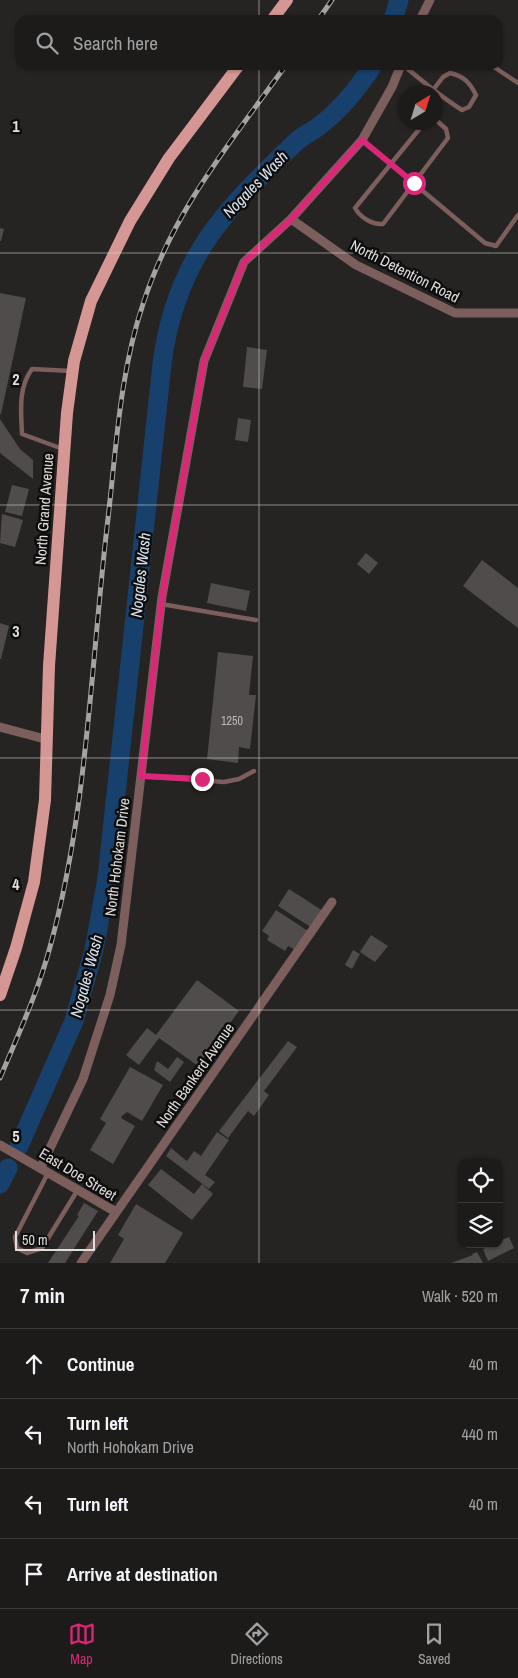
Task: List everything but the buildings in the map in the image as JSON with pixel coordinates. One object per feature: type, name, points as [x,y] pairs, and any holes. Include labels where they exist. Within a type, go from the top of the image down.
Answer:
[{"type":"main road","points":[[276,15],[287,0]]},
{"type":"main road","name":"North Grand Avenue","points":[[0,996],[16,948],[34,882],[45,800],[45,739],[64,450],[72,371],[91,301],[130,220],[169,158],[235,70]]},
{"type":"street","points":[[424,15],[430,0]]},
{"type":"street","name":"North Hohokam Drive","points":[[45,1169],[83,1079],[110,995],[121,944],[161,604],[204,361],[244,262],[291,219],[362,140],[400,70]]},
{"type":"street","name":"North Detention Road","points":[[291,219],[356,265],[455,313],[518,313]]},
{"type":"street","points":[[0,726],[45,739]]},
{"type":"street","name":"North Bankerd Avenue","points":[[81,1263],[332,902]]},
{"type":"street","name":"East Doe Street","points":[[0,1145],[45,1169],[116,1212]]},
{"type":"lane","points":[[408,70],[427,85]]},
{"type":"lane","points":[[499,70],[518,83]]},
{"type":"lane","points":[[450,73],[460,75],[471,84],[476,94],[469,107],[462,110],[433,90],[442,78],[450,73]]},
{"type":"lane","points":[[418,130],[355,208],[367,220],[378,225],[383,224],[448,138],[443,127]]},
{"type":"lane","points":[[362,140],[485,243],[496,246],[518,216]]},
{"type":"lane","points":[[64,450],[22,434],[21,406],[24,381],[32,369],[72,371]]},
{"type":"lane","points":[[161,604],[256,620]]},
{"type":"lane","points":[[141,776],[224,782],[239,779],[254,771]]},
{"type":"lane","points":[[45,1169],[15,1237],[17,1248],[27,1253],[42,1248],[78,1189]]},
{"type":"waterway","name":"Nogales Wash","points":[[394,15],[399,0]]},
{"type":"waterway","name":"Nogales Wash","points":[[19,1146],[74,1021],[94,950],[107,878],[162,364],[168,328],[178,296],[191,267],[225,215],[246,191],[296,142],[318,127],[341,106],[355,91],[369,70]]},
{"type":"waterway","name":"Nogales Wash","points":[[0,1184],[8,1168]]},
{"type":"railway","points":[[322,15],[332,0]]},
{"type":"railway","points":[[0,1078],[45,964],[62,896],[72,844],[86,738],[119,414],[135,331],[155,270],[170,238],[224,150],[282,70]]},
{"type":"route","points":[[202,779],[141,776],[162,597],[204,361],[244,262],[291,219],[330,178],[362,140],[414,183]]}]
